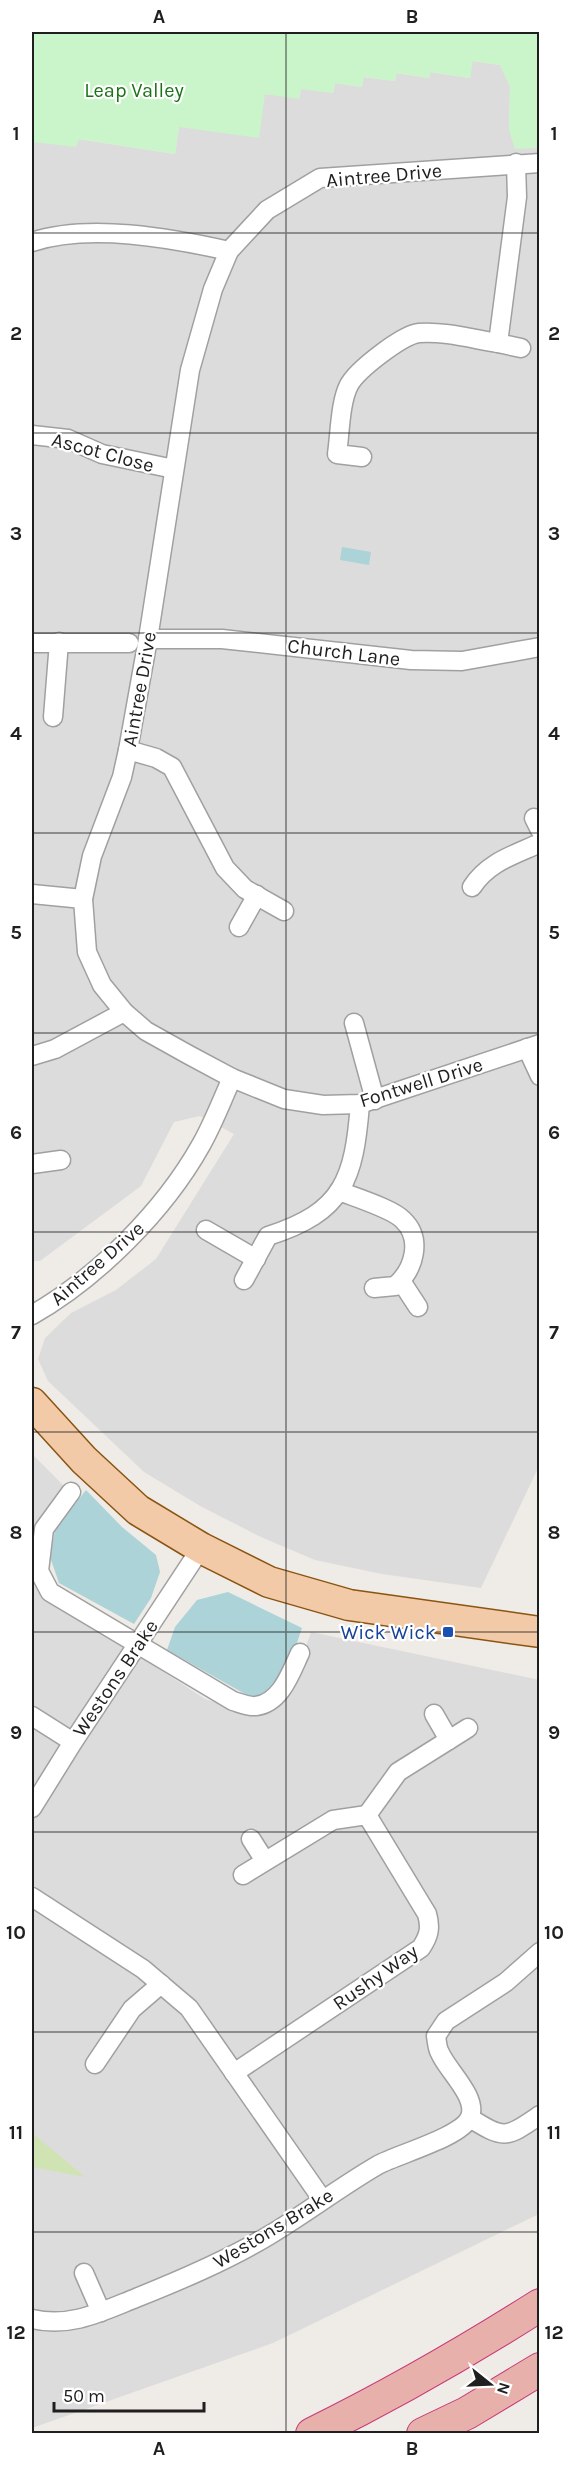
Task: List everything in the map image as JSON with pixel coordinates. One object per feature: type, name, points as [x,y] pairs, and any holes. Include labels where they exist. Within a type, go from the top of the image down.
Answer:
[{"type":"highway","points":[[312,2433],[370,2405],[479,2344],[540,2305]]},
{"type":"highway","points":[[423,2433],[467,2413],[540,2369]]},
{"type":"main road","points":[[32,1403],[84,1460],[138,1510],[201,1548],[269,1582],[349,1605],[540,1632]]},
{"type":"street","points":[[498,343],[517,196],[516,163]]},
{"type":"street","name":"Aintree Drive","points":[[32,1316],[99,1267],[151,1216],[201,1146],[232,1078],[146,1031],[124,1012],[102,985],[87,952],[83,899],[92,856],[122,777],[128,750],[148,639],[190,370],[213,289],[229,251],[267,210],[320,178],[540,163]]},
{"type":"street","points":[[32,242],[60,236],[132,234],[190,242],[229,251]]},
{"type":"street","points":[[362,457],[337,454],[349,385],[375,359],[405,339],[419,333],[520,348]]},
{"type":"street","name":"Ascot Close","points":[[32,435],[68,439],[102,454],[174,470]]},
{"type":"street","name":"Church Lane","points":[[148,639],[222,639],[411,660],[462,661],[540,647]]},
{"type":"street","points":[[53,717],[59,642]]},
{"type":"street","points":[[32,643],[129,643]]},
{"type":"street","points":[[128,750],[156,758],[172,767],[225,868],[245,889],[284,911]]},
{"type":"street","points":[[472,886],[491,865],[540,843]]},
{"type":"street","points":[[32,894],[83,899]]},
{"type":"street","points":[[239,927],[257,895]]},
{"type":"street","points":[[32,1056],[55,1048],[124,1012]]},
{"type":"street","points":[[244,1280],[268,1236],[288,1230],[318,1214],[339,1191],[350,1174],[368,1102],[354,1023]]},
{"type":"street","points":[[533,1046],[540,1076]]},
{"type":"street","name":"Fontwell Drive","points":[[232,1078],[284,1099],[323,1105],[368,1102],[533,1046]]},
{"type":"street","points":[[33,1170],[61,1160]]},
{"type":"street","points":[[339,1191],[403,1218],[413,1232],[415,1254],[410,1269],[401,1281],[388,1288],[374,1288]]},
{"type":"street","points":[[206,1230],[256,1258]]},
{"type":"street","points":[[401,1281],[418,1307]]},
{"type":"street","points":[[71,1492],[44,1529],[39,1571],[50,1592],[233,1701],[255,1706],[268,1702],[284,1687],[300,1653]]},
{"type":"street","name":"Westons Brake","points":[[32,1808],[201,1548]]},
{"type":"street","points":[[434,1714],[450,1740]]},
{"type":"street","points":[[32,1716],[73,1742]]},
{"type":"street","points":[[243,1875],[333,1820],[367,1815],[398,1772],[468,1728]]},
{"type":"street","name":"Rushy Way","points":[[234,2073],[421,1948],[427,1939],[430,1925],[427,1914],[367,1815]]},
{"type":"street","points":[[251,1839],[265,1861]]},
{"type":"street","points":[[32,1897],[143,1969],[189,2008],[322,2199]]},
{"type":"street","points":[[540,1952],[506,1982],[446,2021],[436,2036],[439,2053],[466,2093],[471,2106],[470,2118],[490,2131],[503,2134],[513,2133],[540,2115]]},
{"type":"street","points":[[95,2064],[132,2009],[161,1984]]},
{"type":"street","name":"Westons Brake","points":[[32,2319],[46,2323],[87,2318],[195,2274],[268,2236],[381,2163],[458,2129],[470,2118]]},
{"type":"street","points":[[84,2273],[101,2313]]},
{"type":"shaded area","points":[[472,61],[500,65],[510,86],[509,129],[515,148],[540,148],[540,1464],[481,1588],[382,1574],[315,1560],[263,1538],[202,1507],[144,1472],[48,1381],[38,1359],[45,1338],[71,1313],[116,1290],[156,1259],[234,1134],[200,1116],[174,1122],[141,1186],[40,1261],[32,1261],[32,142],[78,139],[175,154],[179,127],[265,94],[299,98],[301,88],[333,93],[335,83],[362,87],[363,77],[395,81],[396,73],[429,78],[430,72],[470,78]]},
{"type":"shaded area","points":[[32,1454],[65,1487],[56,1503],[43,1593],[205,1699],[244,1711],[290,1691],[311,1632],[540,1680],[539,2214],[273,2343],[32,2428]]},
{"type":"green space","name":"Leap Valley","points":[[32,32],[539,32],[539,148],[515,149],[509,129],[510,86],[500,65],[473,61],[470,78],[430,72],[429,78],[397,73],[395,81],[364,77],[362,87],[335,83],[333,93],[301,89],[299,99],[265,94],[259,138],[179,127],[175,154],[79,139],[76,147],[32,142]]},
{"type":"green space","points":[[32,2133],[85,2177],[32,2167]]},
{"type":"water","points":[[342,547],[371,552],[369,565],[340,560]]},
{"type":"water","points":[[86,1490],[122,1527],[156,1555],[160,1572],[151,1598],[134,1624],[59,1583],[50,1557],[55,1530]]},
{"type":"water","points":[[228,1592],[302,1628],[291,1661],[280,1680],[264,1694],[252,1698],[167,1650],[175,1627],[197,1600]]},
{"type":"place","name":"Wick Wick","points":[[448,1632]]}]
